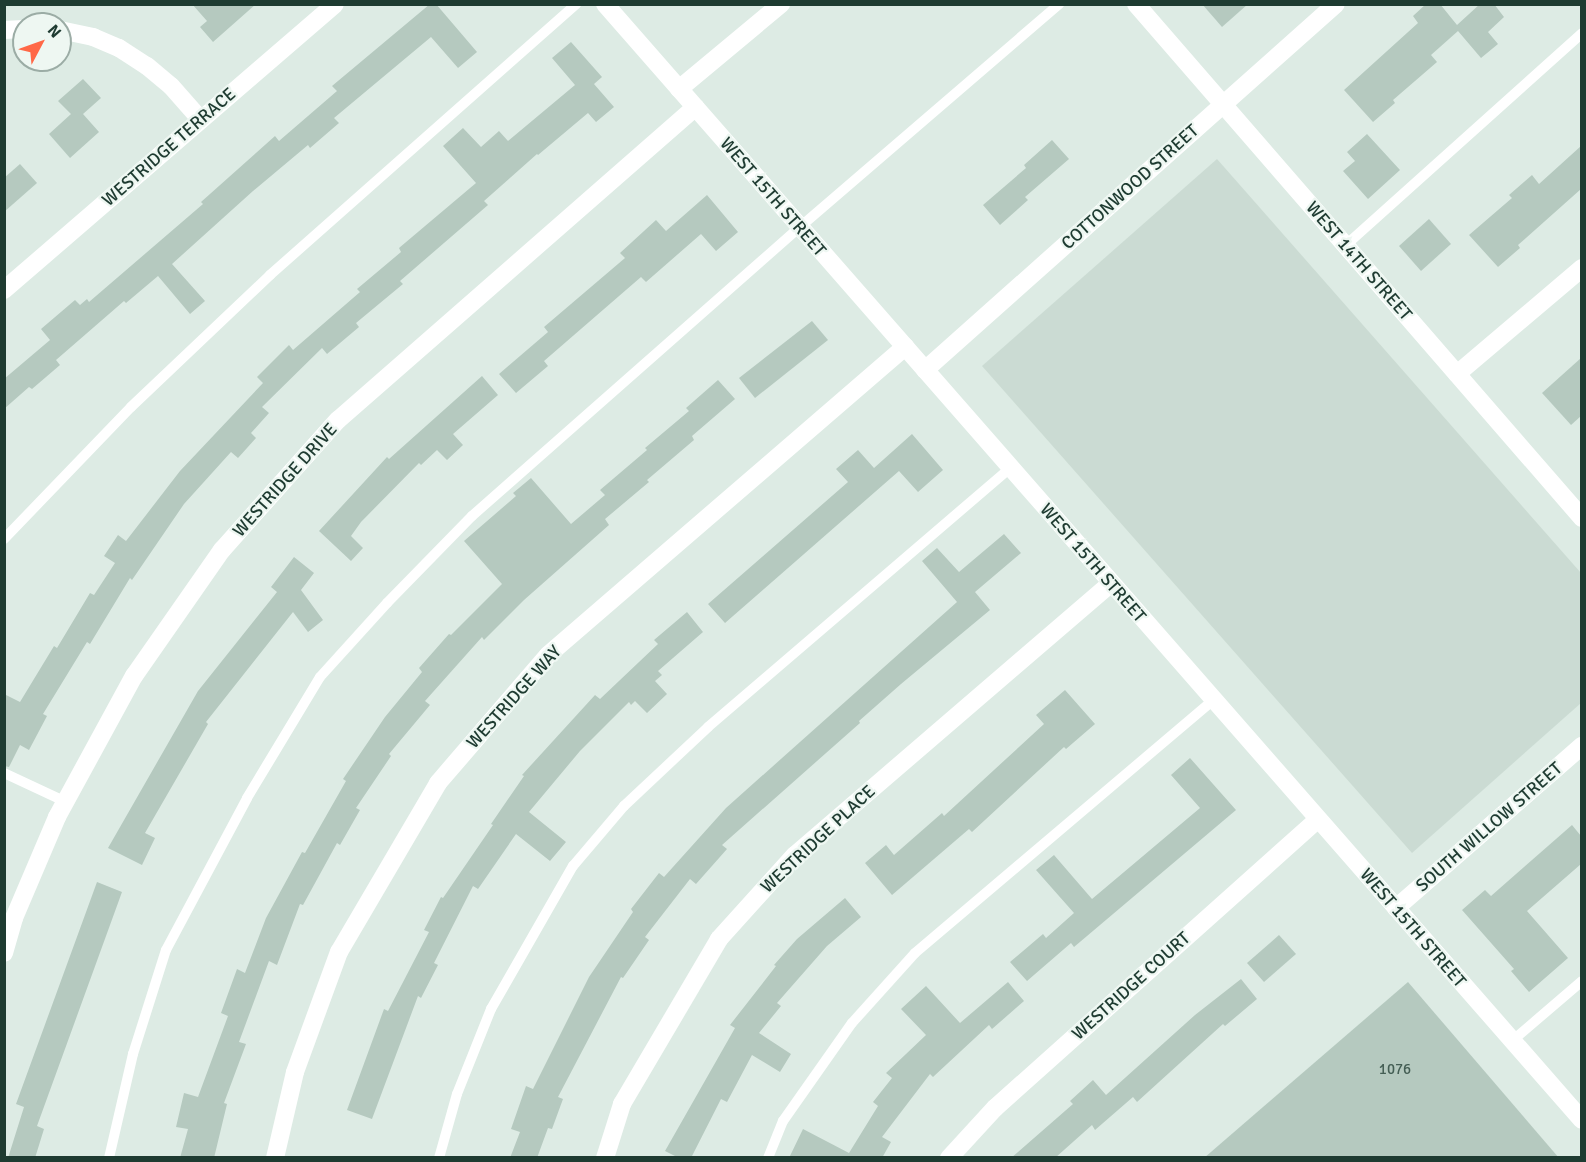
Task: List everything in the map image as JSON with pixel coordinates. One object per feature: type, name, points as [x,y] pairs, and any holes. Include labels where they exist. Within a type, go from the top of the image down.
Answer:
[{"type":"street","name":"WESTRIDGE TERRACE","points":[[4,290],[335,4]]},
{"type":"street","name":"WEST 15TH STREET","points":[[605,4],[1581,1120]]},
{"type":"street","points":[[680,89],[782,4]]},
{"type":"street","name":"WEST 14TH STREET","points":[[1136,4],[1221,105],[1578,509]]},
{"type":"street","name":"COTTONWOOD STREET","points":[[925,370],[1336,4]]},
{"type":"street","points":[[72,33],[93,37],[119,48],[147,66],[171,86],[200,119]]},
{"type":"street","name":"WESTRIDGE DRIVE","points":[[4,953],[9,916],[66,802],[134,676],[222,550],[338,420],[695,107]]},
{"type":"street","points":[[1457,374],[1581,268]]},
{"type":"street","name":"WESTRIDGE WAY","points":[[275,1158],[295,1072],[339,952],[438,783],[548,655],[905,347]]},
{"type":"street","name":"WESTRIDGE PLACE","points":[[605,1158],[622,1104],[672,1016],[719,939],[766,885],[795,855],[1111,583]]},
{"type":"street","name":"SOUTH WILLOW STREET","points":[[1396,908],[1581,746]]},
{"type":"street","name":"WESTRIDGE COURT","points":[[949,1158],[995,1108],[1318,819]]},
{"type":"lane","points":[[4,538],[131,407],[270,274],[576,4]]},
{"type":"lane","points":[[109,1158],[133,1054],[166,950],[246,798],[320,677],[387,603],[472,516],[800,227],[1059,4]]},
{"type":"lane","points":[[1346,245],[1581,33]]},
{"type":"lane","points":[[439,1158],[457,1094],[491,1009],[573,866],[624,806],[708,726],[1010,468]]},
{"type":"lane","points":[[768,1158],[783,1121],[852,1023],[915,953],[1213,700]]},
{"type":"lane","points":[[4,773],[66,802]]},
{"type":"lane","points":[[1512,1041],[1581,981]]},
{"type":"shaded area","points":[[1217,159],[1581,573],[1581,703],[1412,853],[982,366]]},
{"type":"building","points":[[192,4],[256,4],[213,42],[200,27],[207,21]]},
{"type":"building","points":[[430,4],[436,4],[477,52],[458,68],[431,37],[334,118],[339,123],[310,148],[308,145],[253,191],[172,264],[205,301],[190,314],[158,276],[126,303],[124,301],[56,360],[60,365],[32,389],[29,387],[4,409],[4,379],[50,340],[41,329],[75,300],[80,305],[87,299],[89,302],[203,204],[201,202],[275,136],[279,141],[337,91],[332,86]]},
{"type":"building","points":[[1202,4],[1248,4],[1222,27]]},
{"type":"building","points":[[1426,4],[1440,4],[1457,25],[1480,4],[1494,4],[1504,17],[1488,32],[1498,44],[1481,58],[1458,31],[1431,55],[1437,62],[1393,100],[1395,103],[1373,122],[1344,90],[1418,23],[1413,16]]},
{"type":"building","points":[[571,42],[602,77],[594,84],[614,107],[596,122],[588,113],[537,154],[484,201],[488,205],[400,281],[403,284],[356,323],[359,327],[327,354],[322,348],[262,407],[269,413],[251,433],[256,438],[238,458],[231,452],[184,504],[132,580],[130,578],[90,644],[87,642],[43,714],[47,716],[29,750],[20,745],[9,767],[4,766],[4,694],[20,702],[54,646],[57,648],[90,593],[94,595],[115,563],[104,556],[118,535],[126,541],[180,471],[263,383],[257,377],[289,345],[293,350],[360,292],[357,289],[401,252],[399,248],[476,183],[443,146],[463,128],[481,147],[499,131],[508,141],[575,85],[552,58]]},
{"type":"building","points":[[83,79],[101,98],[83,114],[99,132],[70,158],[49,134],[71,114],[58,101]]},
{"type":"building","points":[[1367,134],[1400,170],[1368,199],[1343,171],[1355,161],[1347,152]]},
{"type":"building","points":[[1052,140],[1069,159],[1025,197],[1028,200],[1000,225],[983,205],[1026,168],[1024,165]]},
{"type":"building","points":[[1581,146],[1581,189],[1518,245],[1520,248],[1498,267],[1469,235],[1512,198],[1509,195],[1532,175],[1539,184]]},
{"type":"building","points":[[20,164],[37,183],[4,212],[4,178]]},
{"type":"building","points":[[707,195],[738,232],[716,251],[701,234],[646,282],[641,277],[544,361],[548,366],[516,393],[499,374],[548,332],[544,327],[625,258],[620,253],[656,220],[666,231]]},
{"type":"building","points":[[1429,219],[1451,244],[1421,271],[1399,246]]},
{"type":"building","points":[[812,321],[828,340],[755,398],[739,378]]},
{"type":"building","points":[[1581,358],[1581,416],[1571,425],[1542,393]]},
{"type":"building","points":[[482,376],[498,395],[453,434],[463,445],[447,460],[437,450],[421,465],[419,463],[361,522],[351,536],[363,548],[351,561],[319,531],[387,457],[389,459]]},
{"type":"building","points":[[718,380],[735,399],[692,436],[694,440],[647,480],[649,482],[605,519],[609,525],[524,600],[484,640],[482,637],[425,701],[430,705],[389,754],[391,756],[356,808],[360,810],[340,845],[337,843],[303,905],[300,904],[277,965],[269,961],[239,1042],[246,1044],[224,1103],[227,1104],[214,1158],[180,1158],[188,1129],[176,1127],[184,1093],[198,1097],[228,1016],[221,1013],[237,969],[245,973],[266,918],[302,852],[305,853],[346,781],[343,779],[385,717],[422,672],[419,668],[449,634],[451,635],[502,584],[464,541],[516,496],[513,493],[531,478],[571,524],[605,495],[600,490],[689,411],[686,408]]},
{"type":"building","points":[[912,434],[943,470],[918,492],[899,471],[725,623],[708,604],[848,482],[836,469],[858,450],[874,468]]},
{"type":"building","points":[[1004,534],[1021,553],[975,592],[990,610],[901,684],[722,845],[727,849],[696,884],[690,879],[645,937],[649,940],[623,978],[621,977],[558,1097],[563,1099],[552,1129],[548,1128],[537,1158],[510,1158],[520,1132],[511,1129],[526,1086],[533,1089],[589,977],[633,912],[631,909],[659,873],[664,877],[726,808],[957,602],[922,561],[937,548],[959,572]]},
{"type":"building","points":[[294,557],[314,573],[301,590],[323,620],[308,632],[293,612],[206,722],[208,724],[145,833],[155,838],[142,865],[108,848],[198,691],[277,592],[271,587]]},
{"type":"building","points":[[687,612],[703,632],[658,671],[662,675],[655,681],[667,694],[647,713],[635,701],[631,705],[629,702],[580,751],[529,812],[566,842],[550,861],[516,834],[478,889],[473,886],[434,963],[438,965],[421,998],[418,996],[372,1119],[347,1110],[384,1009],[388,1011],[429,932],[424,930],[441,897],[443,898],[493,825],[491,824],[524,776],[522,775],[595,695],[600,699],[658,644],[654,640]]},
{"type":"building","points":[[1065,690],[1095,724],[1066,749],[1064,747],[972,832],[969,829],[892,895],[865,863],[886,845],[894,855],[942,813],[944,816],[1044,724],[1036,715]]},
{"type":"building","points":[[1190,758],[1236,810],[1074,947],[1071,943],[1027,981],[1010,962],[1043,934],[1046,938],[1074,913],[1036,870],[1054,855],[1092,899],[1200,808],[1171,775]]},
{"type":"building","points":[[1572,825],[1581,836],[1581,864],[1527,911],[1568,958],[1529,992],[1511,971],[1514,969],[1462,910],[1485,890],[1491,896]]},
{"type":"building","points":[[97,882],[122,892],[37,1126],[44,1129],[35,1158],[8,1158],[24,1107],[16,1104]]},
{"type":"building","points":[[845,898],[861,917],[827,946],[777,1003],[781,1006],[759,1033],[791,1054],[780,1072],[752,1055],[727,1102],[721,1099],[691,1158],[679,1158],[665,1151],[735,1028],[730,1025],[776,966],[774,965],[797,939]]},
{"type":"building","points":[[1279,935],[1296,954],[1264,982],[1247,963]]},
{"type":"building","points":[[1241,979],[1257,999],[1225,1026],[1223,1024],[1137,1102],[1133,1097],[1095,1130],[1092,1125],[1055,1158],[1011,1158],[1073,1104],[1070,1101],[1093,1080],[1106,1095],[1195,1015]]},
{"type":"building","points":[[1008,982],[1024,1001],[992,1029],[989,1025],[933,1077],[930,1074],[882,1137],[891,1142],[882,1158],[789,1158],[803,1129],[849,1153],[878,1106],[873,1102],[892,1078],[886,1073],[926,1035],[901,1009],[926,986],[960,1023]]},
{"type":"building","points":[[1408,982],[1559,1158],[1204,1158]]}]
